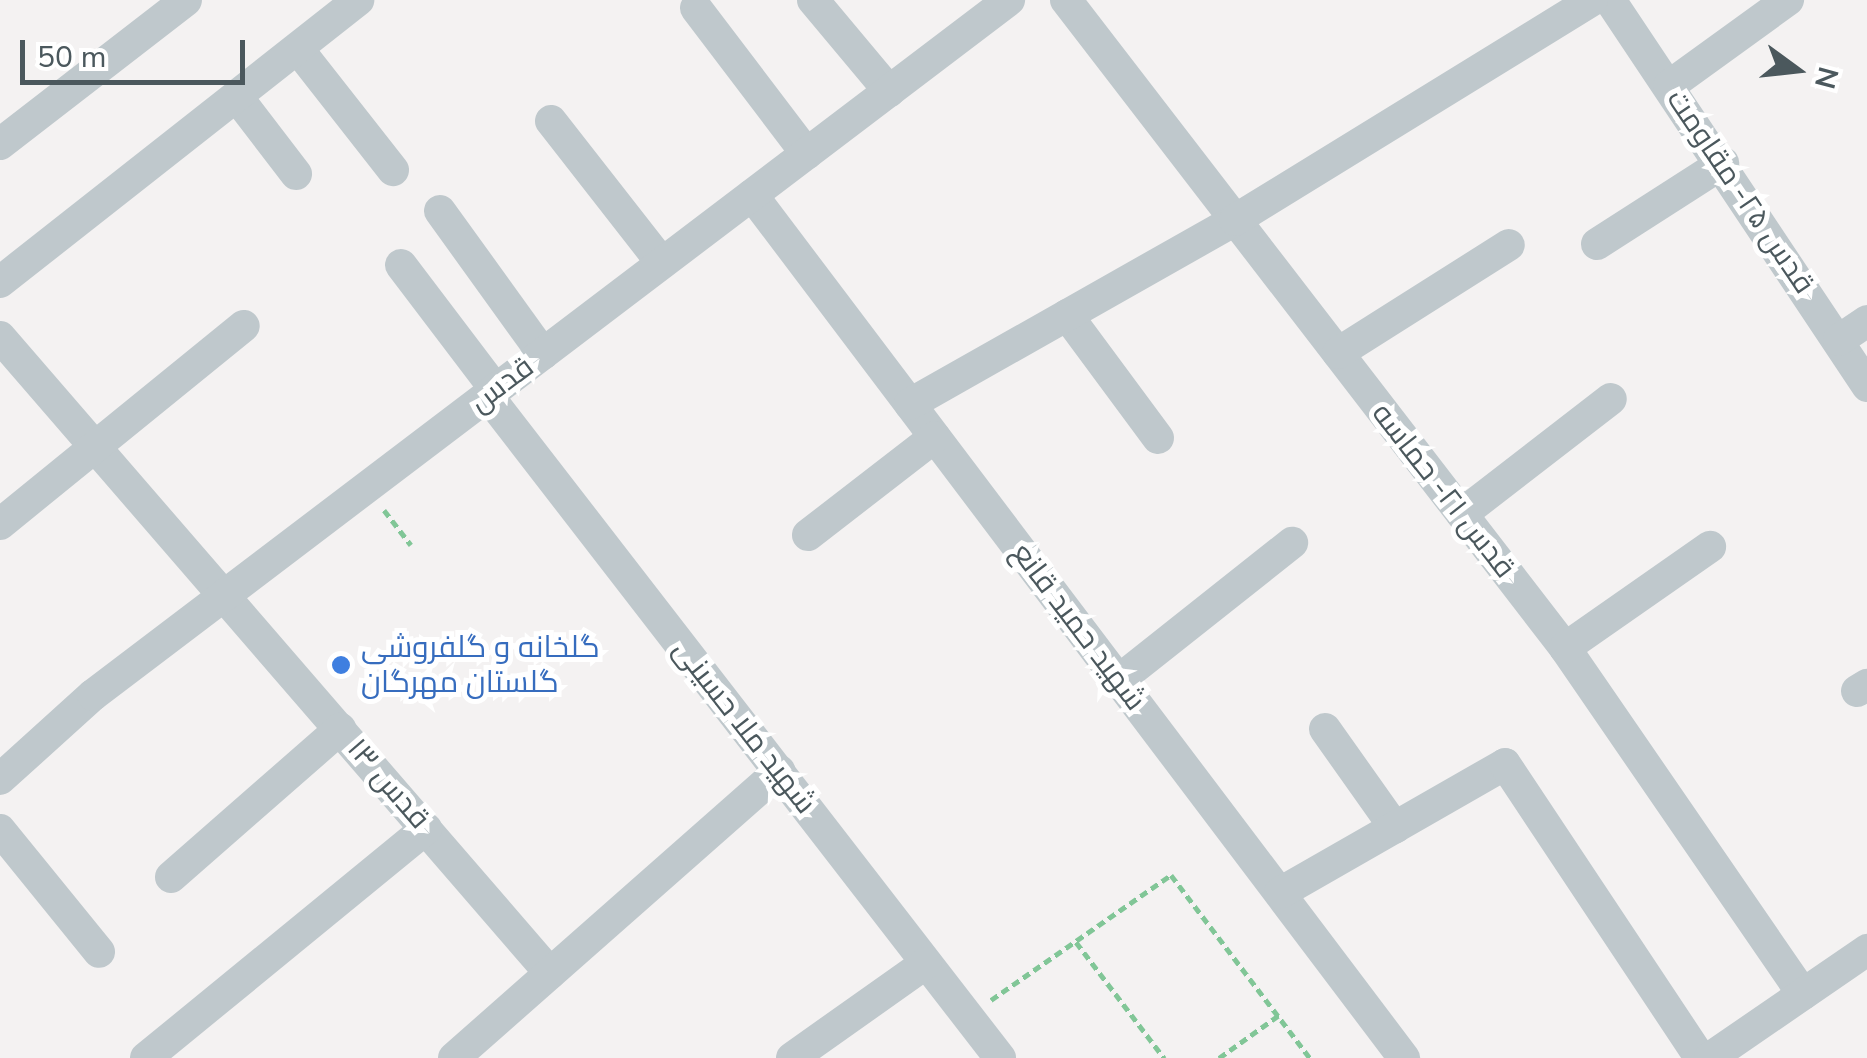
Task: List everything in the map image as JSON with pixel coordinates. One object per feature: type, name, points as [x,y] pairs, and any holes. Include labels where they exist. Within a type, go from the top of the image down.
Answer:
[{"type":"street","points":[[0,144],[186,0]]},
{"type":"street","points":[[0,282],[358,0]]},
{"type":"street","points":[[813,0],[889,91]]},
{"type":"street","name":"قدس","points":[[0,779],[225,596],[1010,0]]},
{"type":"street","name":"قدس ۲۱- حماسه","points":[[1066,0],[1564,648],[1803,994]]},
{"type":"street","points":[[910,404],[1235,220],[1592,0]]},
{"type":"street","name":"قدس ۲۵- مقاومت","points":[[1610,0],[1723,163],[1867,386]]},
{"type":"street","points":[[1669,86],[1788,0]]},
{"type":"street","points":[[696,8],[807,154]]},
{"type":"street","points":[[298,48],[394,170]]},
{"type":"street","points":[[237,96],[296,174]]},
{"type":"street","points":[[551,121],[662,264]]},
{"type":"street","points":[[1597,244],[1723,163]]},
{"type":"street","name":"شهید حمید قانع","points":[[752,196],[1404,1058]]},
{"type":"street","points":[[440,211],[543,354]]},
{"type":"street","points":[[1338,353],[1508,245]]},
{"type":"street","name":"شهید ملا حسینی","points":[[401,264],[492,393],[1000,1058]]},
{"type":"street","points":[[1066,315],[1158,438]]},
{"type":"street","points":[[1839,340],[1867,322]]},
{"type":"street","points":[[0,524],[98,450],[244,326]]},
{"type":"street","name":"قدس ۱۳","points":[[0,336],[550,973]]},
{"type":"street","points":[[1462,514],[1611,398]]},
{"type":"street","points":[[808,535],[934,437]]},
{"type":"street","points":[[1119,680],[1292,542]]},
{"type":"street","points":[[1564,648],[1710,547]]},
{"type":"street","points":[[170,877],[340,730]]},
{"type":"street","points":[[1325,730],[1394,828]]},
{"type":"street","points":[[1280,894],[1505,764],[1700,1058]]},
{"type":"street","points":[[454,1058],[779,772]]},
{"type":"street","points":[[146,1058],[426,829]]},
{"type":"street","points":[[0,830],[98,952]]},
{"type":"street","points":[[1710,1058],[1867,951]]},
{"type":"street","points":[[792,1058],[926,963]]},
{"type":"path","points":[[367,488],[411,545]]},
{"type":"path","points":[[968,1016],[1171,875],[1310,1058]]},
{"type":"path","points":[[1076,942],[1164,1058]]},
{"type":"path","points":[[1218,1058],[1279,1015]]},
{"type":"place","name":"گلخانه و گلفروشی گلستان مهرگان","points":[[341,665]]}]
